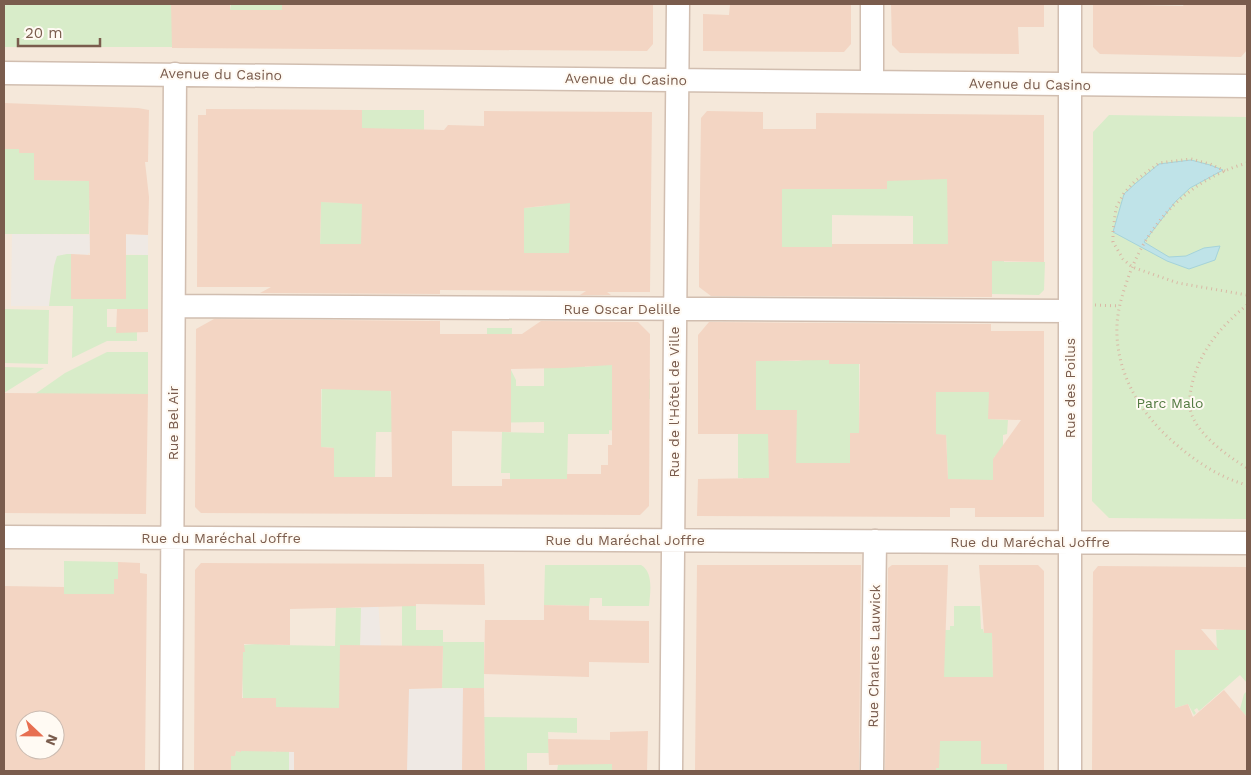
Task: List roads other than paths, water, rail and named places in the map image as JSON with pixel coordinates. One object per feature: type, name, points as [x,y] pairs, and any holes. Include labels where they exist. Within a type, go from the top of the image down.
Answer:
[{"type":"street","name":"Rue de l'Hôtel de Ville","points":[[671,771],[678,4]]},
{"type":"street","points":[[872,4],[872,82]]},
{"type":"street","name":"Rue des Poilus","points":[[1070,4],[1070,771]]},
{"type":"street","name":"Avenue du Casino","points":[[4,73],[1247,86]]},
{"type":"street","name":"Rue Bel Air","points":[[171,771],[175,74]]},
{"type":"street","name":"Rue Oscar Delille","points":[[174,306],[1070,311]]},
{"type":"street","name":"Rue du Maréchal Joffre","points":[[4,537],[1247,543]]},
{"type":"street","name":"Rue Charles Lauwick","points":[[872,771],[875,541]]},
{"type":"water","points":[[1191,160],[1223,170],[1190,188],[1175,202],[1144,242],[1169,257],[1186,256],[1204,248],[1220,246],[1215,260],[1189,269],[1167,261],[1113,232],[1124,194],[1159,164]]},
{"type":"park label","name":"Parc Malo","points":[[1170,403]]}]
